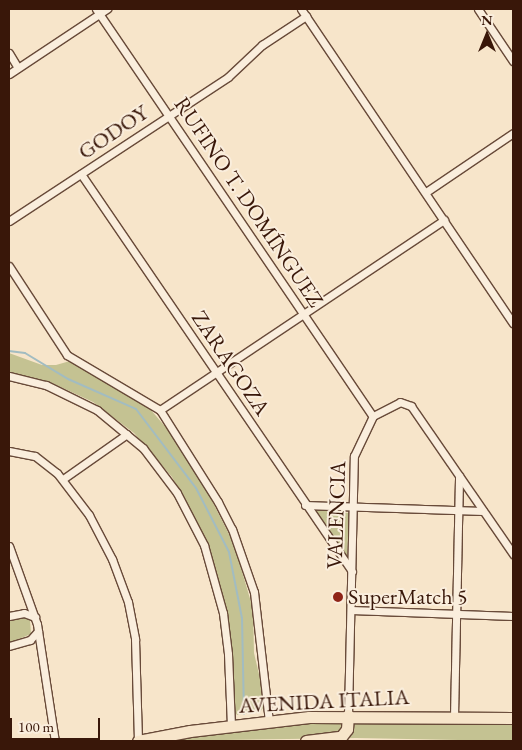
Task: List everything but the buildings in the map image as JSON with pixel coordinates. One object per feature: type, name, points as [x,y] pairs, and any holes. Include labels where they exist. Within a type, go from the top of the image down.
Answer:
[{"type":"main road","name":"AVENIDA ITALIA","points":[[138,741],[231,725],[348,715],[513,718]]},
{"type":"main road","points":[[306,741],[341,736],[347,729],[348,715]]},
{"type":"street","points":[[9,74],[97,11],[106,9]]},
{"type":"street","points":[[478,9],[513,61]]},
{"type":"street","name":"RUFINO T. DOMÍNGUEZ","points":[[97,11],[373,416]]},
{"type":"street","points":[[304,12],[513,323]]},
{"type":"street","name":"GODOY","points":[[9,221],[228,78],[262,45],[304,12]]},
{"type":"street","points":[[9,53],[18,68]]},
{"type":"street","points":[[426,192],[513,133]]},
{"type":"street","name":"ZARAGOZA","points":[[81,174],[217,372],[305,505],[352,571]]},
{"type":"street","points":[[160,410],[444,220]]},
{"type":"street","points":[[9,266],[67,355],[160,410],[232,529],[258,615],[259,653],[269,721]]},
{"type":"street","points":[[9,376],[36,382],[75,396],[127,434],[168,480],[204,545],[225,627],[231,725]]},
{"type":"street","points":[[373,416],[406,402],[513,554]]},
{"type":"street","name":"VALENCIA","points":[[348,715],[354,456],[373,416]]},
{"type":"street","points":[[63,479],[127,434]]},
{"type":"street","points":[[9,452],[35,456],[63,479],[99,533],[128,602],[137,659],[138,741]]},
{"type":"street","points":[[454,717],[459,475]]},
{"type":"street","points":[[305,505],[484,511]]},
{"type":"street","points":[[9,546],[38,630],[55,741]]},
{"type":"street","points":[[351,610],[513,616]]},
{"type":"street","points":[[9,616],[24,613],[35,618]]},
{"type":"street","points":[[9,646],[30,640],[38,630]]},
{"type":"shaded area","points":[[9,353],[42,365],[56,365],[70,361],[150,409],[169,431],[202,481],[234,544],[253,609],[254,653],[266,704],[260,712],[237,715],[235,712],[219,587],[206,540],[172,477],[134,433],[93,402],[52,383],[9,372]]},
{"type":"shaded area","points":[[317,510],[349,513],[347,558],[315,512]]},
{"type":"shaded area","points":[[21,616],[30,620],[31,634],[9,643],[9,618]]},
{"type":"shaded area","points":[[329,721],[513,723],[513,741],[356,738],[161,741],[228,730]]},
{"type":"waterway","points":[[9,351],[25,353],[68,379],[136,409],[196,488],[229,552],[242,618],[244,714]]},
{"type":"place","name":"SuperMatch 5","points":[[338,597]]}]
